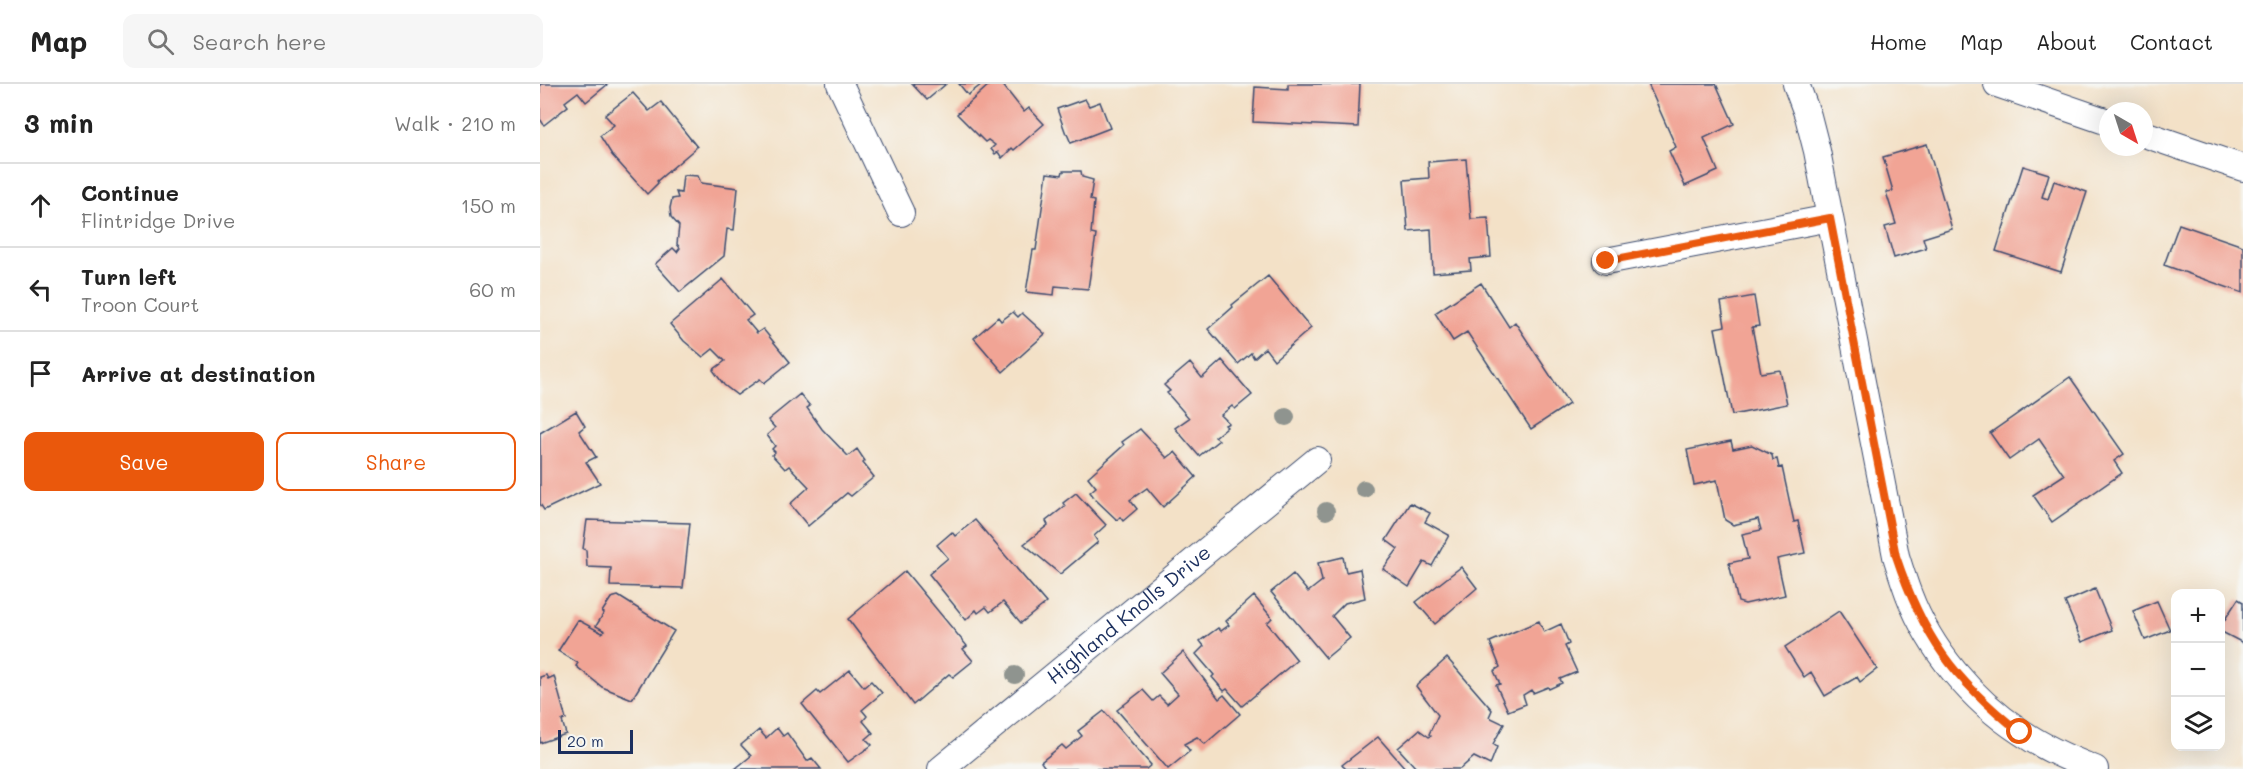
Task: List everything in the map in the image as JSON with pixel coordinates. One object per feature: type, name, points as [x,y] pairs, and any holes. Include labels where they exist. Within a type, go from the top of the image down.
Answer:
[{"type":"street","points":[[840,84],[901,213]]},
{"type":"street","points":[[1796,84],[1808,116],[1896,556],[1909,597],[1929,635],[1951,667],[1987,706],[2020,732],[2058,754],[2095,769]]},
{"type":"street","points":[[1997,84],[2099,119]]},
{"type":"street","points":[[2153,137],[2243,168]]},
{"type":"street","points":[[1606,261],[1830,218]]},
{"type":"street","name":"Highland Knolls Drive","points":[[941,769],[970,760],[1317,460]]},
{"type":"building","points":[[540,84],[608,84],[586,102],[578,92],[565,102],[568,106],[544,125],[540,119]]},
{"type":"building","points":[[912,84],[946,84],[927,100]]},
{"type":"building","points":[[959,84],[982,84],[968,95]]},
{"type":"building","points":[[990,84],[1002,84],[1024,112],[1029,108],[1044,124],[1002,158],[998,152],[995,154],[991,149],[995,145],[988,140],[985,142],[957,114]]},
{"type":"building","points":[[1288,84],[1360,84],[1358,127],[1253,122],[1255,87],[1288,89]]},
{"type":"building","points":[[1648,84],[1716,84],[1734,124],[1704,138],[1718,171],[1685,186],[1669,151],[1676,147]]},
{"type":"building","points":[[633,93],[649,111],[661,102],[697,147],[657,181],[658,183],[647,194],[612,155],[600,136],[614,125],[605,115]]},
{"type":"building","points":[[1085,99],[1089,106],[1100,102],[1110,128],[1071,143],[1057,109]]},
{"type":"building","points":[[1927,144],[1952,229],[1923,238],[1926,248],[1894,258],[1885,227],[1896,224],[1886,192],[1893,191],[1883,157]]},
{"type":"building","points":[[1466,159],[1471,219],[1488,218],[1491,257],[1470,259],[1471,270],[1433,273],[1431,229],[1408,231],[1404,180],[1429,178],[1428,162]]},
{"type":"building","points":[[2023,166],[2049,174],[2042,197],[2048,199],[2054,181],[2087,192],[2061,272],[1996,251]]},
{"type":"building","points":[[1063,171],[1081,171],[1082,177],[1093,180],[1090,200],[1094,201],[1091,234],[1096,235],[1088,289],[1055,286],[1054,295],[1026,292],[1033,250],[1036,250],[1047,173],[1062,175]]},
{"type":"building","points":[[683,175],[698,176],[701,183],[738,188],[734,230],[727,229],[724,256],[680,292],[655,264],[673,248],[677,252],[680,248],[677,244],[679,226],[671,217],[670,208],[672,199],[678,198],[676,192],[681,193]]},
{"type":"building","points":[[2179,224],[2243,246],[2243,293],[2164,265]]},
{"type":"building","points":[[1268,276],[1311,328],[1274,360],[1265,348],[1254,358],[1251,353],[1238,364],[1208,329],[1233,307],[1232,305]]},
{"type":"building","points":[[723,279],[753,315],[746,320],[757,333],[763,329],[790,362],[764,383],[760,379],[737,395],[724,385],[713,370],[725,361],[713,349],[703,357],[684,341],[670,324]]},
{"type":"building","points":[[1481,283],[1509,327],[1515,322],[1569,404],[1531,429],[1467,332],[1453,341],[1435,313]]},
{"type":"building","points":[[1754,296],[1759,326],[1752,327],[1761,373],[1780,370],[1787,404],[1732,415],[1715,328],[1725,326],[1721,302]]},
{"type":"building","points":[[1013,312],[1018,317],[1022,313],[1045,334],[1003,372],[974,338],[998,317],[1001,321]]},
{"type":"building","points":[[1222,360],[1252,395],[1235,409],[1232,406],[1221,415],[1229,423],[1225,425],[1227,427],[1215,437],[1219,440],[1199,456],[1175,428],[1189,418],[1167,393],[1170,391],[1164,385],[1190,363],[1202,378]]},
{"type":"building","points":[[2070,377],[2124,454],[2114,461],[2122,473],[2052,522],[2033,495],[2064,475],[2039,439],[2009,460],[1990,433]]},
{"type":"building","points":[[800,394],[810,406],[807,408],[822,429],[848,456],[857,449],[865,461],[863,463],[874,477],[851,496],[847,493],[808,526],[790,504],[809,487],[789,466],[785,469],[772,455],[775,452],[772,449],[775,446],[767,435],[775,428],[768,420]]},
{"type":"building","points":[[576,411],[585,426],[579,431],[596,457],[586,462],[600,483],[544,510],[540,504],[540,433]]},
{"type":"building","points":[[1140,429],[1167,458],[1175,452],[1196,477],[1163,507],[1147,488],[1130,500],[1137,509],[1123,521],[1120,517],[1117,520],[1090,492],[1096,487],[1088,477],[1124,445],[1122,442]]},
{"type":"building","points":[[1731,441],[1733,449],[1752,445],[1772,455],[1773,460],[1777,459],[1779,468],[1782,467],[1794,522],[1798,521],[1805,553],[1777,559],[1785,595],[1745,604],[1738,602],[1729,563],[1748,559],[1742,534],[1761,530],[1758,519],[1733,525],[1725,520],[1717,480],[1694,485],[1687,450]]},
{"type":"building","points":[[1076,493],[1106,525],[1094,536],[1098,542],[1060,574],[1024,544],[1048,525],[1046,521],[1065,506],[1063,503]]},
{"type":"building","points":[[1410,503],[1430,513],[1425,522],[1449,535],[1432,566],[1424,562],[1409,587],[1383,569],[1398,549],[1386,540]]},
{"type":"building","points":[[587,520],[690,523],[683,588],[610,586],[611,568],[587,567],[586,550],[583,549]]},
{"type":"building","points":[[975,520],[1046,603],[1021,623],[1003,602],[990,612],[986,607],[978,613],[976,610],[966,620],[929,574],[948,558],[937,545],[952,532],[955,536]]},
{"type":"building","points":[[1343,557],[1346,572],[1360,569],[1365,598],[1345,603],[1332,616],[1350,638],[1326,658],[1271,592],[1293,574],[1308,592],[1322,581],[1318,563]]},
{"type":"building","points":[[1461,567],[1477,588],[1435,624],[1416,602]]},
{"type":"building","points":[[905,571],[967,646],[963,649],[973,661],[953,677],[949,674],[913,705],[848,619]]},
{"type":"building","points":[[2095,589],[2112,630],[2082,642],[2065,602]]},
{"type":"building","points":[[618,596],[674,631],[632,699],[602,687],[576,666],[578,663],[558,651],[578,620],[602,633],[605,631],[596,626],[611,598]]},
{"type":"building","points":[[1254,596],[1272,618],[1267,623],[1297,660],[1242,706],[1227,689],[1224,691],[1196,654],[1204,646],[1200,641],[1218,628],[1221,631],[1229,625],[1226,621]]},
{"type":"building","points":[[2238,599],[2243,602],[2243,643],[2225,634],[2225,619]]},
{"type":"building","points":[[2157,601],[2170,630],[2145,640],[2133,611]]},
{"type":"building","points":[[1839,611],[1877,669],[1860,682],[1857,677],[1825,696],[1811,672],[1804,677],[1785,647]]},
{"type":"building","points":[[1539,621],[1544,632],[1561,624],[1569,644],[1565,646],[1577,672],[1560,679],[1562,683],[1549,689],[1548,687],[1533,693],[1531,690],[1523,695],[1526,704],[1508,711],[1496,685],[1500,684],[1494,671],[1500,667],[1490,642]]},
{"type":"building","points":[[1183,652],[1219,699],[1224,695],[1240,714],[1205,744],[1197,737],[1184,744],[1190,751],[1168,769],[1117,710],[1143,690],[1153,701],[1159,696],[1167,704],[1178,694],[1160,673]]},
{"type":"building","points":[[1447,658],[1492,710],[1489,717],[1504,724],[1493,744],[1497,747],[1490,765],[1474,757],[1460,769],[1417,769],[1398,748],[1419,730],[1431,736],[1429,734],[1438,715],[1416,686]]},
{"type":"building","points":[[850,670],[864,687],[871,681],[882,693],[862,710],[867,716],[863,721],[873,733],[866,739],[872,745],[848,762],[802,704],[817,691],[820,694]]},
{"type":"building","points":[[546,675],[548,679],[554,676],[566,719],[562,721],[566,734],[540,743],[540,677]]},
{"type":"building","points":[[1104,711],[1151,765],[1146,769],[1046,769],[1041,762],[1062,745],[1066,749],[1082,736],[1078,731]]},
{"type":"building","points":[[777,728],[783,736],[787,733],[807,761],[812,758],[821,769],[735,769],[751,756],[741,745],[759,730],[766,738]]},
{"type":"building","points":[[1378,737],[1406,769],[1346,769],[1342,765]]},
{"type":"route","points":[[1606,261],[1830,218],[1896,556],[1909,597],[1929,635],[1957,675],[1987,706],[2020,732]]}]
